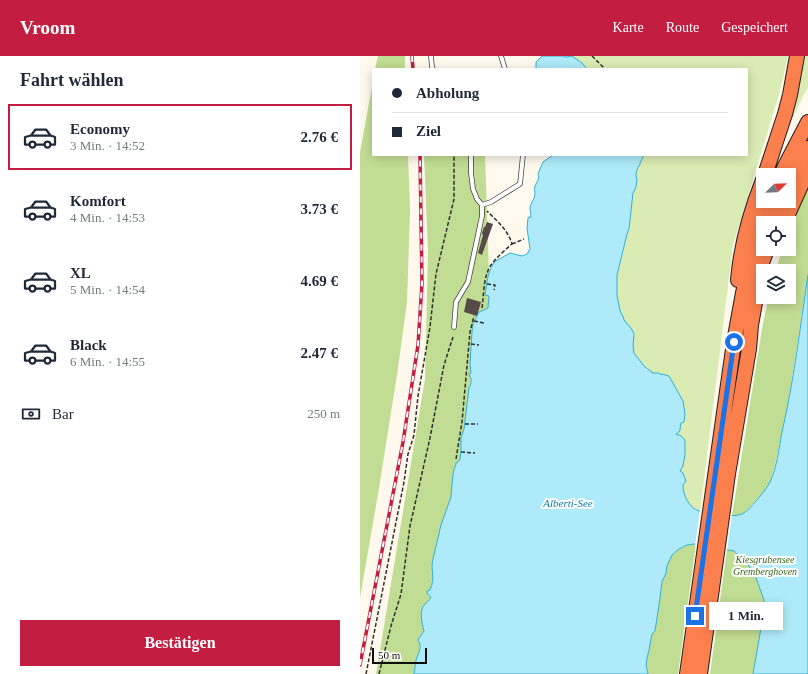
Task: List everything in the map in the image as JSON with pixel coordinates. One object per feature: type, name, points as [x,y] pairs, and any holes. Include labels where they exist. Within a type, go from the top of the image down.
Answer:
[{"type":"highway","points":[[767,168],[785,114],[798,56]]},
{"type":"highway","points":[[784,168],[808,122]]},
{"type":"highway","points":[[796,170],[808,148]]},
{"type":"highway","points":[[787,216],[808,170]]},
{"type":"highway","points":[[687,674],[709,560],[718,498],[734,342],[740,260],[749,218],[756,199]]},
{"type":"highway","points":[[734,342],[750,261],[768,208]]},
{"type":"highway","points":[[749,349],[751,325],[764,256]]},
{"type":"highway","points":[[718,498],[749,349],[761,304]]},
{"type":"highway","points":[[700,674],[709,560]]},
{"type":"lane","points":[[431,56],[432,68]]},
{"type":"lane","points":[[501,56],[505,68]]},
{"type":"lane","points":[[454,327],[456,302],[468,282],[482,216],[482,205],[473,188],[471,156]]},
{"type":"lane","points":[[482,205],[491,202],[520,184],[523,156]]},
{"type":"path","points":[[592,56],[604,68]]},
{"type":"path","points":[[366,674],[404,482],[408,454],[414,435],[418,396],[430,327],[436,274],[454,199],[454,156]]},
{"type":"path","points":[[482,205],[502,225],[510,236],[512,244]]},
{"type":"path","points":[[482,308],[485,284],[488,271],[492,263],[512,244],[524,240]]},
{"type":"path","points":[[487,284],[495,286],[494,290]]},
{"type":"path","points":[[456,459],[462,422],[470,332],[474,316]]},
{"type":"path","points":[[474,321],[484,323]]},
{"type":"path","points":[[380,674],[391,626],[401,594],[410,526],[430,438],[444,365],[452,337]]},
{"type":"path","points":[[471,344],[479,345]]},
{"type":"path","points":[[465,424],[478,424]]},
{"type":"path","points":[[461,452],[475,453]]},
{"type":"green space","points":[[378,56],[405,56],[405,68],[375,68]]},
{"type":"green space","points":[[564,56],[788,56],[780,91],[733,245],[700,512],[687,501],[685,497],[683,485],[686,481],[683,473],[680,471],[685,454],[682,436],[676,434],[680,429],[681,423],[684,422],[685,414],[683,401],[668,375],[652,373],[641,363],[634,353],[634,334],[621,313],[616,292],[617,275],[629,229],[633,193],[637,180],[636,173],[644,156],[748,156],[748,68],[586,68],[571,58]]},
{"type":"green space","points":[[804,56],[808,56],[808,88],[790,124]]},
{"type":"green space","points":[[372,87],[372,156],[408,156],[410,209],[407,302],[397,375],[360,598],[360,152]]},
{"type":"green space","points":[[424,156],[485,156],[489,272],[485,295],[489,296],[488,308],[479,312],[476,317],[472,339],[471,379],[464,429],[461,438],[460,460],[454,469],[451,497],[441,525],[433,559],[433,581],[430,590],[427,591],[428,595],[431,597],[430,600],[424,605],[421,615],[424,631],[418,640],[420,648],[414,674],[376,674],[425,379],[428,252]]},
{"type":"green space","points":[[808,183],[808,275],[788,404],[775,465],[770,482],[766,489],[743,514],[732,516],[767,304],[796,304],[796,264],[778,264],[780,256],[796,256],[796,216],[795,216]]},
{"type":"green space","points":[[696,544],[678,674],[648,674],[646,665],[647,658],[652,634],[655,631],[662,582],[667,566],[672,555],[679,549],[687,545]]},
{"type":"green space","points":[[727,549],[734,551],[749,566],[755,575],[764,600],[753,674],[710,674]]},
{"type":"water","points":[[542,56],[572,56],[586,68],[536,68],[536,62]]},
{"type":"water","name":"Alberti-See","points":[[552,156],[644,156],[636,173],[637,180],[633,193],[629,229],[617,275],[617,296],[624,320],[634,334],[634,353],[644,366],[652,373],[659,373],[661,375],[669,376],[683,401],[685,414],[684,422],[681,423],[680,431],[676,434],[680,435],[685,441],[683,466],[680,471],[683,473],[686,481],[683,485],[685,497],[692,507],[699,511],[727,515],[742,514],[757,500],[770,482],[776,464],[790,393],[808,275],[808,674],[753,674],[764,600],[755,575],[749,566],[734,551],[694,544],[687,545],[679,549],[672,555],[667,566],[662,582],[655,631],[652,634],[647,658],[646,665],[648,674],[414,674],[420,648],[418,640],[424,631],[421,618],[422,608],[431,597],[427,591],[430,590],[433,581],[433,559],[441,525],[451,497],[454,469],[456,463],[460,460],[461,438],[464,429],[469,388],[471,384],[469,374],[471,373],[470,364],[473,324],[479,312],[488,308],[489,296],[485,295],[489,274],[494,262],[510,253],[522,256],[527,254],[530,249],[527,228],[528,218],[531,217],[530,207],[535,195],[535,187],[539,176],[538,174],[543,162]]},
{"type":"pier","points":[[700,510],[732,514],[727,551],[695,546]]},
{"type":"building","points":[[487,222],[493,224],[482,255],[478,253],[483,235],[482,233]]},
{"type":"building","points":[[467,298],[481,302],[477,316],[464,312]]},
{"type":"railway","points":[[412,56],[413,68]]},
{"type":"railway","points":[[360,665],[403,442],[418,345],[422,284],[420,156]]},
{"type":"route","points":[[695,616],[734,342]]},
{"type":"park label","name":"Kiesgrubensee Gremberghoven","points":[[765,564]]}]
